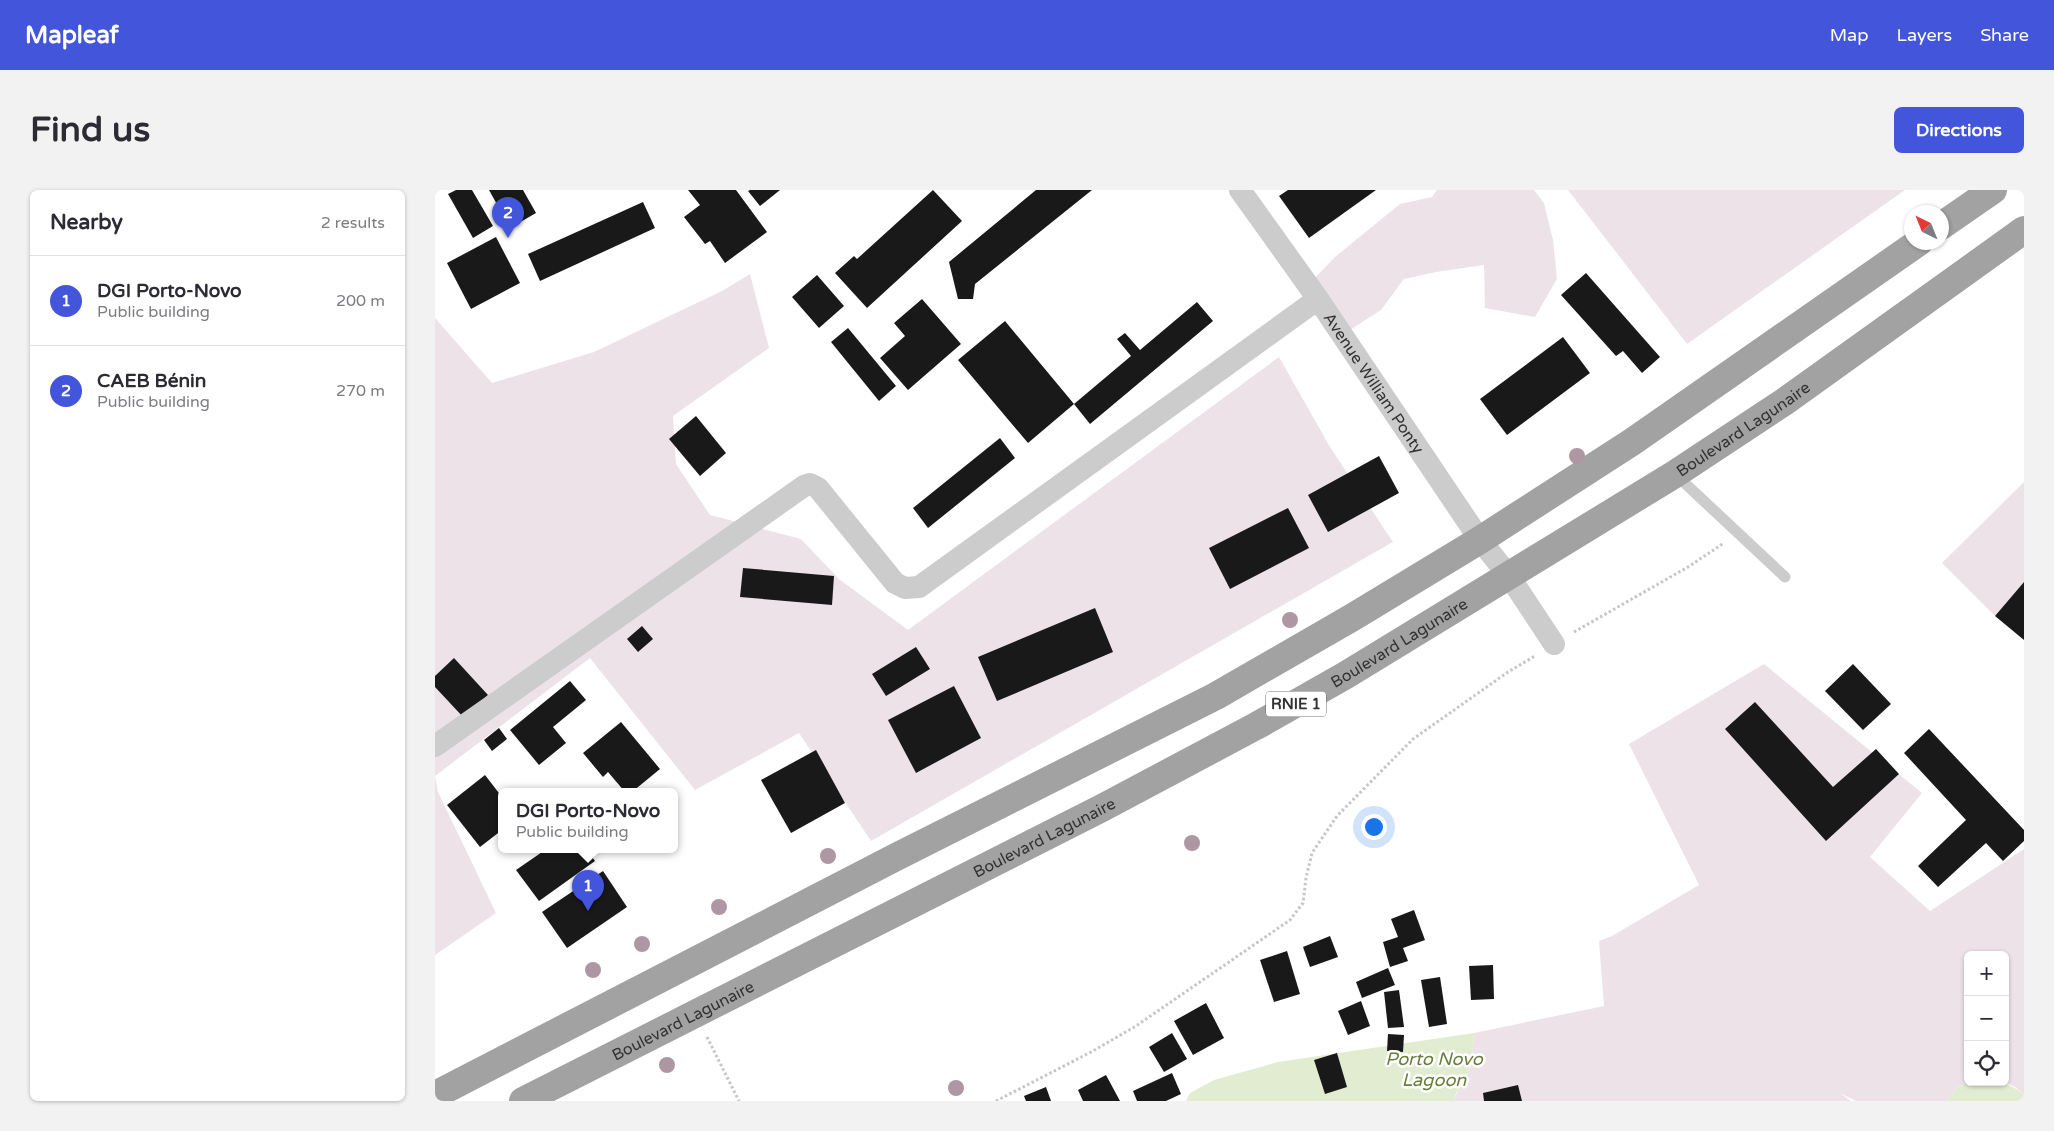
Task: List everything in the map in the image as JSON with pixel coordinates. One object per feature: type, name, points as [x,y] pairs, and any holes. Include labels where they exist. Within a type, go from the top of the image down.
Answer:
[{"type":"highway","points":[[1949,220],[1993,190]]},
{"type":"highway","name":"Boulevard Lagunaire","points":[[523,1101],[1102,808],[1258,725],[1346,675],[1675,474],[1784,402],[2024,230]]},
{"type":"highway","name":"RNIE 1","points":[[435,1095],[898,856],[1216,696],[1353,617],[1480,540],[1670,416],[1908,250]]},
{"type":"street","name":"Avenue William Ponty","points":[[1240,190],[1318,298],[1480,540],[1509,576],[1554,644]]},
{"type":"street","points":[[435,746],[804,486],[810,484],[818,488],[895,583],[905,588],[919,587],[1318,298]]},
{"type":"lane","points":[[1675,474],[1785,577]]},
{"type":"path","points":[[996,1101],[1093,1051],[1136,1026],[1290,920],[1303,903],[1312,853],[1337,816],[1413,739],[1508,672],[1608,611],[1688,566],[1739,533]]},
{"type":"path","points":[[695,1015],[739,1101]]},
{"type":"shaded area","points":[[1437,190],[1534,190],[1544,203],[1553,240],[1557,279],[1535,317],[1485,308],[1484,265],[1404,279],[1381,310],[1350,330],[1308,285],[1335,257],[1400,204],[1432,197]]},
{"type":"shaded area","points":[[1568,190],[1905,190],[1687,344]]},
{"type":"shaded area","points":[[750,274],[769,348],[673,416],[676,464],[710,515],[801,539],[839,579],[908,630],[1279,357],[1330,447],[1393,542],[871,841],[799,733],[695,790],[590,658],[435,776],[435,318],[492,383],[594,352],[722,291]]},
{"type":"shaded area","points":[[2024,482],[2024,582],[1995,616],[1942,563]]},
{"type":"shaded area","points":[[1764,664],[1922,793],[1870,857],[1930,911],[2024,849],[2024,1095],[2009,1084],[2009,951],[1964,951],[1964,1084],[1958,1087],[1947,1101],[1856,1101],[1840,1093],[1851,1101],[1455,1101],[1454,1098],[1472,1062],[1474,1033],[1604,1006],[1599,941],[1612,936],[1699,885],[1629,744]]},
{"type":"shaded area","points":[[435,776],[438,792],[496,913],[435,955]]},
{"type":"water","name":"Porto Novo Lagoon","points":[[1474,1033],[1472,1062],[1466,1077],[1454,1097],[1455,1101],[1186,1101],[1190,1093],[1214,1080],[1278,1062]]},
{"type":"water","points":[[1964,1084],[2009,1085],[2024,1095],[2024,1101],[1947,1101],[1958,1087]]},
{"type":"building","points":[[456,190],[472,190],[493,226],[473,238],[448,194]]},
{"type":"building","points":[[489,190],[523,190],[536,213],[510,228]]},
{"type":"building","points":[[688,190],[736,190],[767,232],[725,263],[710,241],[705,244],[684,217],[700,205]]},
{"type":"building","points":[[780,190],[760,206],[748,191]]},
{"type":"building","points":[[933,190],[962,221],[867,308],[835,273],[854,256],[857,259]]},
{"type":"building","points":[[1036,190],[1092,190],[975,284],[973,299],[958,299],[949,262]]},
{"type":"building","points":[[1288,190],[1376,190],[1309,238],[1279,196]]},
{"type":"building","points":[[643,202],[655,228],[540,281],[528,254]]},
{"type":"building","points":[[496,237],[520,283],[471,309],[447,263]]},
{"type":"building","points":[[1586,273],[1660,357],[1642,373],[1623,351],[1616,356],[1561,295]]},
{"type":"building","points":[[817,275],[844,306],[819,328],[792,297]]},
{"type":"building","points":[[922,299],[961,344],[908,390],[880,358],[905,336],[894,323]]},
{"type":"building","points":[[1197,302],[1213,321],[1090,424],[1074,404],[1131,356],[1117,339],[1125,333],[1140,350]]},
{"type":"building","points":[[1005,321],[1074,404],[1028,443],[958,360]]},
{"type":"building","points":[[848,328],[896,386],[879,401],[831,342]]},
{"type":"building","points":[[1563,337],[1590,373],[1507,435],[1480,399]]},
{"type":"building","points":[[696,416],[726,453],[700,476],[669,439]]},
{"type":"building","points":[[1000,438],[1015,458],[928,528],[913,508]]},
{"type":"building","points":[[1379,456],[1399,493],[1328,532],[1308,495]]},
{"type":"building","points":[[1288,508],[1309,548],[1230,589],[1209,548]]},
{"type":"building","points":[[743,568],[834,576],[832,605],[740,597]]},
{"type":"building","points":[[2024,582],[2024,640],[1995,616]]},
{"type":"building","points":[[1095,608],[1113,652],[997,701],[978,657]]},
{"type":"building","points":[[642,626],[653,639],[638,652],[627,639]]},
{"type":"building","points":[[916,647],[930,669],[886,696],[872,674]]},
{"type":"building","points":[[454,658],[488,695],[464,718],[435,687],[435,676]]},
{"type":"building","points":[[1853,664],[1891,704],[1863,730],[1825,691]]},
{"type":"building","points":[[570,681],[586,700],[553,727],[566,743],[539,765],[510,730]]},
{"type":"building","points":[[954,686],[981,738],[916,773],[888,720]]},
{"type":"building","points":[[1755,702],[1833,787],[1876,749],[1899,774],[1826,841],[1725,729]]},
{"type":"building","points":[[621,722],[660,769],[637,788],[622,788],[608,772],[603,777],[583,753]]},
{"type":"building","points":[[499,728],[507,739],[492,751],[484,740]]},
{"type":"building","points":[[1929,729],[2024,830],[2024,841],[2003,861],[1986,843],[1938,887],[1918,866],[1966,820],[1904,753]]},
{"type":"building","points":[[816,750],[845,803],[791,833],[761,780]]},
{"type":"building","points":[[485,775],[498,792],[498,833],[480,847],[447,805]]},
{"type":"building","points":[[541,853],[589,853],[595,861],[539,901],[516,870]]},
{"type":"building","points":[[603,871],[627,907],[567,948],[542,912]]},
{"type":"building","points":[[1414,910],[1425,940],[1403,948],[1408,961],[1390,967],[1383,942],[1398,937],[1391,919]]},
{"type":"building","points":[[1330,936],[1338,957],[1310,967],[1303,947]]},
{"type":"building","points":[[1287,951],[1300,994],[1274,1002],[1260,960]]},
{"type":"building","points":[[1493,965],[1494,999],[1471,1000],[1469,966]]},
{"type":"building","points":[[1388,968],[1395,985],[1362,998],[1356,982]]},
{"type":"building","points":[[1440,977],[1447,1024],[1429,1027],[1421,980]]},
{"type":"building","points":[[1399,990],[1404,1027],[1388,1028],[1384,992]]},
{"type":"building","points":[[1361,1001],[1370,1026],[1348,1035],[1338,1011]]},
{"type":"building","points":[[1206,1003],[1224,1038],[1193,1055],[1174,1021]]},
{"type":"building","points":[[1172,1033],[1187,1059],[1164,1072],[1149,1047]]},
{"type":"building","points":[[1388,1034],[1404,1035],[1403,1052],[1387,1051]]},
{"type":"building","points":[[1337,1053],[1347,1087],[1325,1094],[1314,1060]]},
{"type":"building","points":[[1172,1073],[1181,1094],[1166,1101],[1137,1101],[1133,1091]]},
{"type":"building","points":[[1106,1075],[1120,1101],[1083,1101],[1078,1090]]},
{"type":"building","points":[[1518,1085],[1522,1101],[1484,1101],[1483,1093]]},
{"type":"building","points":[[1046,1087],[1051,1101],[1026,1101],[1024,1096]]},
{"type":"place","name":"CAEB Bénin","points":[[508,238]]},
{"type":"place","name":"DGI Porto-Novo","points":[[588,911]]}]
